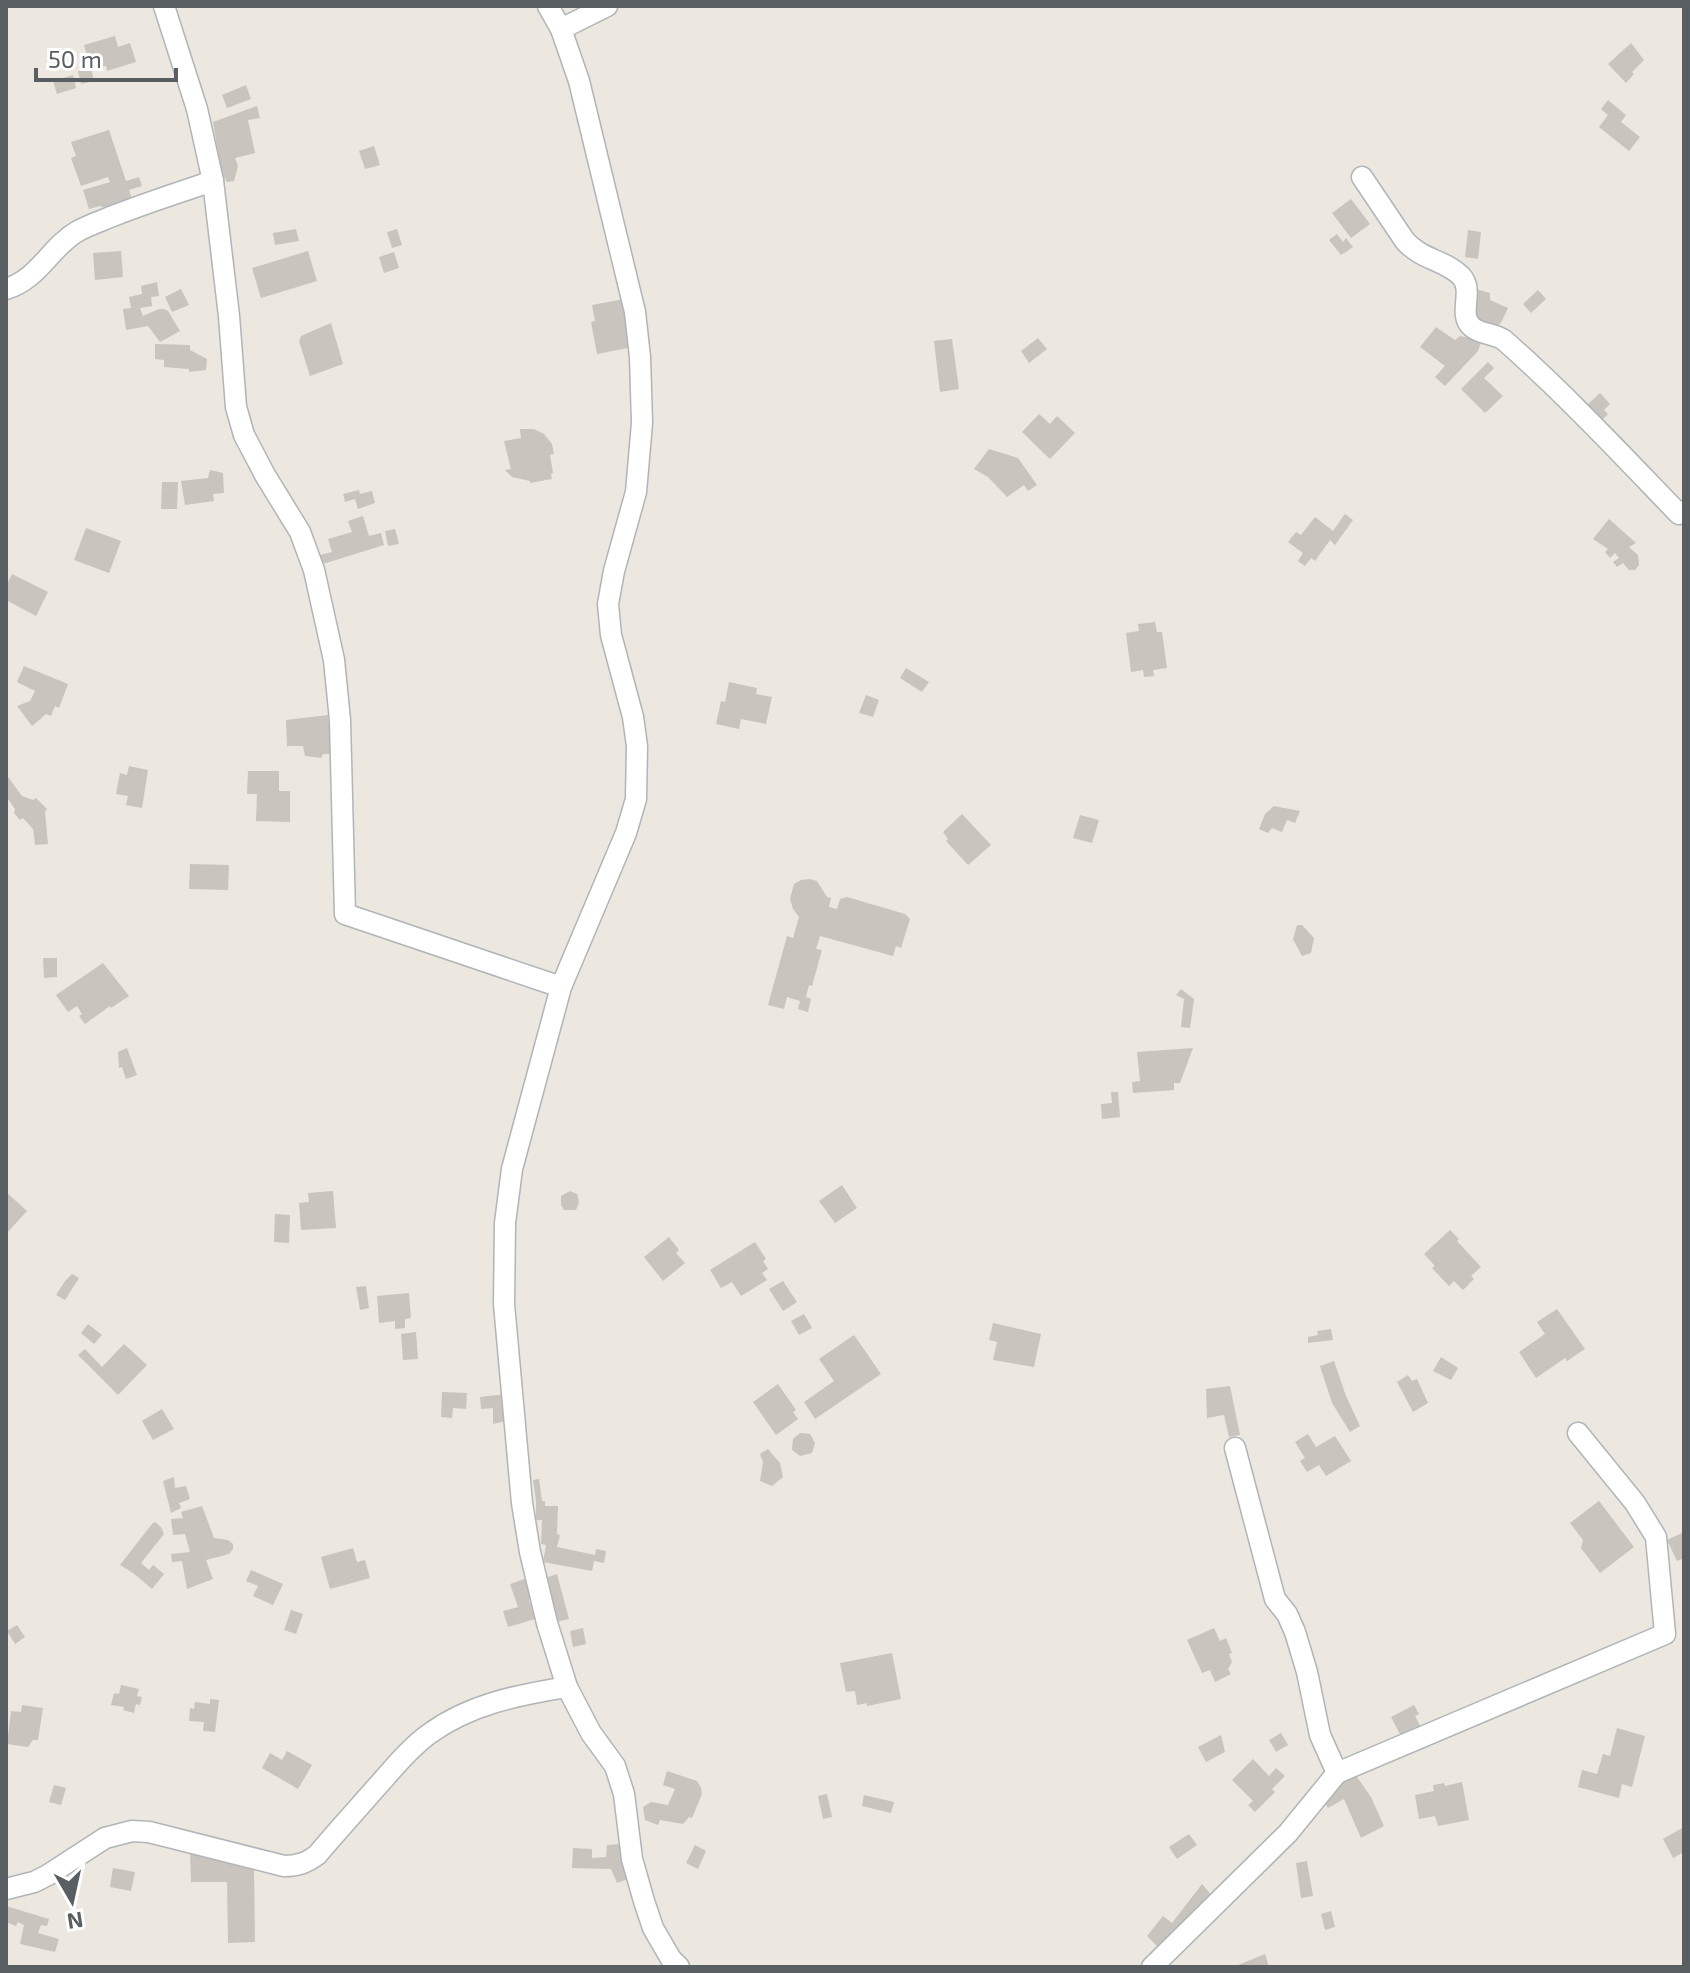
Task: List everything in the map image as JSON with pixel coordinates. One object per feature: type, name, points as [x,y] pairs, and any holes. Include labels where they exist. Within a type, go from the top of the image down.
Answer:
[{"type":"street","points":[[164,6],[197,109],[213,181],[236,407],[244,435],[300,532],[314,570],[334,660],[340,720],[345,914],[561,987]]},
{"type":"street","points":[[548,6],[561,29],[579,81],[635,312],[640,357],[642,423],[636,492],[608,604],[611,635],[633,717],[637,746],[636,799],[626,833],[561,987],[512,1169],[505,1223],[504,1304],[522,1503],[547,1623],[567,1687],[591,1733],[615,1766],[624,1794],[632,1859],[644,1901],[653,1928],[679,1967]]},
{"type":"street","points":[[561,29],[607,6]]},
{"type":"street","points":[[1362,177],[1413,250],[1462,277],[1467,284],[1467,322],[1475,330],[1501,337],[1679,514],[1684,511]]},
{"type":"street","points":[[6,289],[27,279],[64,241],[80,230],[134,207],[213,181]]},
{"type":"street","points":[[1152,1967],[1288,1833],[1337,1773],[1665,1634],[1656,1537],[1635,1503],[1578,1433]]},
{"type":"street","points":[[1235,1448],[1275,1599],[1287,1614],[1295,1632],[1320,1735],[1337,1773]]},
{"type":"street","points":[[6,1889],[34,1882],[105,1838],[132,1831],[149,1832],[284,1866],[307,1863],[409,1750],[428,1734],[485,1704],[515,1695],[567,1687]]},
{"type":"building","points":[[115,36],[118,47],[130,43],[136,62],[107,71],[106,66],[97,68],[94,58],[88,59],[84,45]]},
{"type":"building","points":[[1631,43],[1644,60],[1626,83],[1608,64]]},
{"type":"building","points":[[91,68],[94,81],[81,84],[78,71]]},
{"type":"building","points":[[73,75],[76,88],[57,94],[53,81]]},
{"type":"building","points":[[246,85],[251,99],[227,108],[222,95]]},
{"type":"building","points":[[1608,100],[1626,115],[1621,122],[1640,137],[1629,151],[1599,127],[1608,115],[1601,109]]},
{"type":"building","points":[[257,106],[260,118],[248,120],[255,153],[235,158],[238,166],[234,181],[227,182],[221,172],[213,122]]},
{"type":"building","points":[[109,130],[126,181],[139,177],[142,186],[129,190],[133,202],[109,210],[100,206],[89,209],[83,190],[110,182],[108,177],[81,186],[71,158],[76,156],[71,142]]},
{"type":"building","points":[[374,146],[380,165],[365,169],[359,151]]},
{"type":"building","points":[[1351,199],[1370,224],[1351,238],[1332,213]]},
{"type":"building","points":[[296,229],[299,241],[275,245],[273,233]]},
{"type":"building","points":[[397,229],[402,245],[392,248],[387,232]]},
{"type":"building","points":[[1468,230],[1481,232],[1478,259],[1465,257]]},
{"type":"building","points":[[1337,234],[1343,242],[1346,238],[1353,247],[1341,255],[1329,240]]},
{"type":"building","points":[[121,251],[123,277],[95,280],[93,253]]},
{"type":"building","points":[[308,251],[317,281],[261,298],[252,268]]},
{"type":"building","points":[[394,252],[399,268],[384,273],[379,257]]},
{"type":"building","points":[[157,282],[159,296],[151,297],[152,306],[140,308],[143,316],[164,309],[180,331],[160,342],[148,326],[126,330],[123,309],[131,308],[129,297],[142,294],[141,286]]},
{"type":"building","points":[[181,289],[189,305],[172,312],[165,297]]},
{"type":"building","points":[[1479,290],[1490,293],[1490,300],[1508,308],[1501,323],[1494,328],[1475,322],[1476,293]]},
{"type":"building","points":[[1538,290],[1546,299],[1531,313],[1523,304]]},
{"type":"building","points":[[624,299],[633,347],[597,354],[591,322],[595,321],[592,305]]},
{"type":"building","points":[[331,323],[343,364],[310,376],[299,341],[301,336]]},
{"type":"building","points":[[1436,327],[1455,340],[1460,336],[1481,343],[1478,351],[1445,386],[1435,377],[1445,366],[1420,347]]},
{"type":"building","points":[[1038,338],[1047,349],[1029,363],[1021,351]]},
{"type":"building","points":[[952,339],[959,389],[940,392],[934,341]]},
{"type":"building","points":[[155,344],[190,345],[190,350],[207,359],[206,370],[189,372],[189,369],[164,367],[164,360],[155,359]]},
{"type":"building","points":[[1488,362],[1494,368],[1484,378],[1503,396],[1485,413],[1461,389]]},
{"type":"building","points":[[1600,393],[1610,404],[1604,410],[1608,414],[1601,421],[1586,406]]},
{"type":"building","points":[[1039,414],[1050,424],[1057,416],[1075,433],[1050,459],[1022,432]]},
{"type":"building","points":[[520,429],[534,429],[544,434],[552,444],[552,479],[530,483],[512,477],[505,470],[511,469],[504,441],[521,438]]},
{"type":"building","points":[[989,449],[1018,458],[1037,485],[1028,491],[1024,485],[1007,497],[988,477],[974,469]]},
{"type":"building","points":[[210,470],[223,473],[224,493],[213,494],[214,501],[185,505],[181,481],[208,478]]},
{"type":"building","points":[[162,482],[178,482],[177,509],[161,509]]},
{"type":"building","points":[[359,490],[360,494],[372,491],[375,503],[358,509],[355,499],[345,502],[343,494]]},
{"type":"building","points":[[1345,514],[1353,520],[1335,545],[1330,540],[1315,561],[1311,558],[1305,566],[1298,561],[1303,553],[1288,542],[1296,532],[1301,535],[1315,517],[1333,531]]},
{"type":"building","points":[[363,516],[369,536],[381,533],[384,545],[323,564],[320,555],[332,552],[328,539],[352,532],[348,521]]},
{"type":"building","points":[[1609,519],[1636,543],[1629,547],[1638,555],[1639,565],[1635,570],[1629,570],[1623,563],[1617,567],[1613,562],[1619,558],[1615,553],[1610,558],[1605,552],[1608,549],[1593,539]]},
{"type":"building","points":[[86,528],[121,541],[109,573],[74,560]]},
{"type":"building","points":[[395,529],[399,544],[388,546],[385,531]]},
{"type":"building","points":[[12,574],[48,592],[36,616],[6,600],[6,586]]},
{"type":"building","points":[[1155,622],[1157,632],[1162,632],[1167,668],[1153,670],[1154,676],[1144,677],[1143,670],[1131,672],[1126,633],[1139,631],[1138,624]]},
{"type":"building","points":[[24,666],[68,684],[59,708],[55,706],[51,716],[46,714],[32,726],[17,706],[30,701],[35,691],[17,682]]},
{"type":"building","points":[[906,668],[929,682],[922,692],[900,678]]},
{"type":"building","points":[[729,682],[757,688],[756,694],[772,697],[766,724],[741,719],[739,729],[716,724]]},
{"type":"building","points":[[866,695],[879,700],[873,717],[859,713]]},
{"type":"building","points":[[328,715],[332,754],[323,754],[321,758],[305,756],[303,746],[287,746],[286,720]]},
{"type":"building","points":[[129,766],[148,770],[142,808],[126,805],[128,796],[116,794],[120,773],[127,775]]},
{"type":"building","points":[[248,771],[279,771],[279,791],[290,791],[290,822],[256,821],[257,794],[247,794]]},
{"type":"building","points":[[6,774],[22,796],[33,800],[36,798],[47,809],[48,844],[35,845],[33,829],[14,813],[15,809],[6,796]]},
{"type":"building","points":[[1274,806],[1300,811],[1295,823],[1287,820],[1282,832],[1272,828],[1268,833],[1259,829],[1265,814]]},
{"type":"building","points":[[962,814],[991,845],[968,865],[946,841],[948,839],[943,832]]},
{"type":"building","points":[[1080,815],[1099,820],[1092,843],[1073,838]]},
{"type":"building","points":[[190,864],[229,865],[228,890],[189,889]]},
{"type":"building","points":[[810,879],[817,881],[827,897],[831,898],[829,907],[837,909],[840,899],[847,897],[905,914],[910,919],[901,948],[896,946],[893,956],[820,936],[816,949],[822,950],[806,997],[811,999],[808,1012],[798,1009],[800,1001],[787,997],[784,1009],[768,1005],[787,936],[793,938],[799,917],[790,899],[794,884]]},
{"type":"building","points":[[1297,925],[1302,925],[1314,938],[1311,953],[1302,956],[1293,939]]},
{"type":"building","points":[[43,958],[57,958],[57,977],[44,978]]},
{"type":"building","points":[[103,963],[129,996],[85,1024],[77,1006],[68,1012],[56,995]]},
{"type":"building","points":[[1181,989],[1194,999],[1190,1028],[1181,1027],[1184,999],[1176,995]]},
{"type":"building","points":[[127,1048],[137,1075],[126,1079],[122,1067],[119,1068],[118,1052]]},
{"type":"building","points":[[1193,1048],[1180,1083],[1174,1083],[1174,1090],[1133,1093],[1132,1082],[1140,1081],[1137,1052]]},
{"type":"building","points":[[1111,1092],[1118,1092],[1120,1117],[1102,1119],[1101,1104],[1112,1103]]},
{"type":"building","points":[[842,1185],[857,1208],[835,1223],[819,1201]]},
{"type":"building","points":[[333,1191],[336,1228],[301,1230],[299,1203],[309,1202],[308,1193]]},
{"type":"building","points":[[570,1191],[577,1194],[579,1202],[576,1210],[564,1210],[561,1196]]},
{"type":"building","points":[[6,1192],[27,1211],[6,1234]]},
{"type":"building","points":[[275,1214],[290,1215],[289,1243],[274,1242]]},
{"type":"building","points":[[1450,1230],[1481,1267],[1463,1290],[1454,1281],[1449,1286],[1424,1254]]},
{"type":"building","points":[[669,1237],[679,1250],[676,1253],[685,1263],[663,1281],[644,1257]]},
{"type":"building","points":[[755,1242],[766,1259],[763,1261],[768,1269],[762,1273],[767,1280],[741,1296],[732,1282],[721,1288],[710,1270]]},
{"type":"building","points":[[72,1274],[79,1278],[65,1300],[56,1295]]},
{"type":"building","points":[[783,1281],[797,1302],[783,1311],[769,1289]]},
{"type":"building","points":[[366,1286],[369,1308],[360,1310],[356,1287]]},
{"type":"building","points":[[409,1293],[411,1318],[405,1319],[405,1328],[395,1329],[395,1321],[379,1323],[377,1296]]},
{"type":"building","points":[[1557,1309],[1585,1349],[1567,1361],[1565,1358],[1536,1378],[1519,1352],[1545,1334],[1537,1322]]},
{"type":"building","points":[[804,1314],[812,1328],[799,1335],[791,1321]]},
{"type":"building","points":[[993,1323],[1041,1334],[1034,1367],[993,1360],[997,1342],[989,1340]]},
{"type":"building","points":[[88,1324],[102,1335],[94,1344],[81,1333]]},
{"type":"building","points":[[1331,1329],[1333,1340],[1308,1343],[1308,1337],[1318,1335],[1317,1331]]},
{"type":"building","points":[[416,1332],[418,1359],[403,1360],[401,1334]]},
{"type":"building","points":[[854,1335],[881,1374],[815,1419],[804,1402],[834,1381],[819,1359]]},
{"type":"building","points":[[124,1344],[147,1365],[118,1395],[78,1355],[85,1349],[102,1367]]},
{"type":"building","points":[[1441,1357],[1458,1368],[1451,1380],[1433,1371]]},
{"type":"building","points":[[1334,1361],[1360,1426],[1350,1432],[1332,1403],[1320,1366]]},
{"type":"building","points":[[1408,1375],[1412,1381],[1417,1379],[1428,1403],[1413,1412],[1397,1382]]},
{"type":"building","points":[[778,1384],[796,1410],[793,1412],[798,1419],[776,1435],[753,1402]]},
{"type":"building","points":[[1230,1386],[1240,1435],[1229,1437],[1224,1415],[1207,1418],[1206,1389]]},
{"type":"building","points":[[442,1392],[467,1393],[466,1409],[453,1408],[452,1418],[441,1417]]},
{"type":"building","points":[[506,1394],[507,1421],[493,1424],[493,1408],[481,1409],[480,1397]]},
{"type":"building","points":[[162,1409],[174,1429],[153,1440],[142,1421]]},
{"type":"building","points":[[800,1433],[810,1434],[815,1443],[812,1453],[800,1456],[792,1450],[793,1439]]},
{"type":"building","points":[[1308,1434],[1316,1447],[1335,1436],[1351,1461],[1326,1476],[1319,1465],[1307,1472],[1300,1461],[1305,1458],[1295,1442]]},
{"type":"building","points":[[768,1449],[780,1463],[783,1477],[772,1486],[760,1481],[763,1462],[760,1454]]},
{"type":"building","points":[[174,1477],[175,1488],[186,1486],[190,1499],[179,1503],[181,1508],[171,1513],[163,1481]]},
{"type":"building","points":[[539,1479],[545,1506],[558,1506],[557,1534],[560,1535],[557,1547],[595,1555],[596,1549],[606,1551],[604,1563],[594,1561],[592,1571],[543,1562],[546,1545],[541,1544],[542,1520],[536,1520],[533,1480]]},
{"type":"building","points":[[1599,1501],[1634,1547],[1600,1573],[1581,1548],[1583,1540],[1570,1523]]},
{"type":"building","points":[[202,1506],[214,1538],[228,1540],[233,1544],[233,1549],[229,1554],[206,1560],[213,1579],[187,1589],[182,1561],[172,1562],[171,1554],[190,1552],[185,1534],[173,1535],[171,1519],[183,1518],[181,1512]]},
{"type":"building","points":[[155,1522],[164,1534],[141,1563],[149,1570],[153,1565],[164,1574],[152,1589],[120,1565]]},
{"type":"building","points":[[1684,1532],[1684,1558],[1677,1561],[1667,1540]]},
{"type":"building","points":[[353,1548],[357,1562],[365,1560],[370,1578],[330,1589],[321,1557]]},
{"type":"building","points":[[251,1570],[283,1584],[273,1605],[253,1596],[258,1586],[246,1581]]},
{"type":"building","points":[[557,1574],[569,1619],[556,1622],[545,1578]]},
{"type":"building","points":[[530,1577],[537,1598],[529,1600],[535,1619],[508,1627],[503,1611],[518,1607],[510,1584]]},
{"type":"building","points":[[291,1610],[303,1614],[296,1634],[284,1630]]},
{"type":"building","points":[[17,1625],[25,1637],[15,1644],[7,1631]]},
{"type":"building","points":[[583,1628],[586,1644],[573,1647],[570,1631]]},
{"type":"building","points":[[1214,1628],[1220,1641],[1226,1638],[1232,1653],[1229,1654],[1232,1662],[1228,1669],[1231,1674],[1215,1682],[1210,1670],[1202,1673],[1187,1640]]},
{"type":"building","points":[[892,1653],[901,1699],[857,1705],[855,1691],[846,1692],[840,1663]]},
{"type":"building","points":[[121,1685],[139,1689],[137,1696],[142,1697],[134,1713],[111,1705],[114,1693],[119,1694]]},
{"type":"building","points":[[210,1699],[219,1700],[215,1732],[203,1731],[204,1722],[189,1721],[190,1708],[194,1709],[195,1702],[210,1704]]},
{"type":"building","points":[[22,1705],[43,1708],[38,1740],[33,1740],[28,1747],[7,1744],[11,1711],[21,1712]]},
{"type":"building","points":[[1414,1705],[1419,1714],[1415,1716],[1422,1729],[1402,1738],[1391,1717]]},
{"type":"building","points":[[1617,1728],[1645,1736],[1632,1787],[1622,1784],[1619,1798],[1578,1787],[1582,1770],[1597,1774],[1603,1754],[1610,1756]]},
{"type":"building","points":[[1281,1733],[1288,1745],[1276,1752],[1269,1740]]},
{"type":"building","points":[[1221,1735],[1225,1752],[1206,1762],[1198,1747]]},
{"type":"building","points":[[287,1751],[312,1765],[298,1789],[262,1768],[270,1753],[282,1760]]},
{"type":"building","points":[[1253,1759],[1269,1776],[1276,1768],[1285,1776],[1272,1789],[1275,1792],[1255,1812],[1248,1805],[1253,1801],[1232,1780]]},
{"type":"building","points":[[1352,1770],[1371,1797],[1384,1826],[1361,1838],[1344,1799],[1328,1808],[1321,1797]]},
{"type":"building","points":[[667,1771],[697,1781],[701,1788],[702,1794],[692,1818],[689,1817],[683,1824],[660,1820],[658,1825],[645,1820],[643,1807],[651,1802],[668,1805],[675,1789],[663,1785]]},
{"type":"building","points":[[1462,1782],[1469,1820],[1438,1826],[1435,1816],[1419,1819],[1415,1795],[1434,1791],[1433,1785]]},
{"type":"building","points":[[54,1785],[66,1788],[61,1805],[49,1802]]},
{"type":"building","points":[[827,1794],[832,1817],[823,1819],[818,1796]]},
{"type":"building","points":[[864,1795],[894,1802],[891,1813],[862,1806]]},
{"type":"building","points":[[1684,1827],[1684,1852],[1673,1858],[1663,1839]]},
{"type":"building","points":[[1189,1834],[1197,1845],[1177,1859],[1169,1847]]},
{"type":"building","points":[[621,1844],[628,1879],[617,1883],[611,1869],[572,1868],[573,1848],[592,1849],[592,1858],[606,1857],[607,1845]]},
{"type":"building","points":[[695,1845],[706,1851],[698,1869],[686,1863]]},
{"type":"building","points":[[190,1850],[254,1868],[255,1942],[228,1943],[227,1882],[191,1882]]},
{"type":"building","points":[[1307,1861],[1313,1896],[1301,1898],[1296,1863]]},
{"type":"building","points":[[113,1868],[135,1872],[131,1891],[110,1887]]},
{"type":"building","points":[[1202,1884],[1213,1897],[1167,1950],[1158,1947],[1147,1936],[1163,1916],[1172,1923]]},
{"type":"building","points":[[6,1906],[49,1919],[47,1926],[41,1925],[38,1933],[59,1939],[55,1952],[20,1944],[24,1925],[6,1922]]},
{"type":"building","points":[[1331,1911],[1335,1927],[1325,1930],[1321,1914]]},
{"type":"building","points":[[1265,1954],[1269,1967],[1238,1965]]}]
